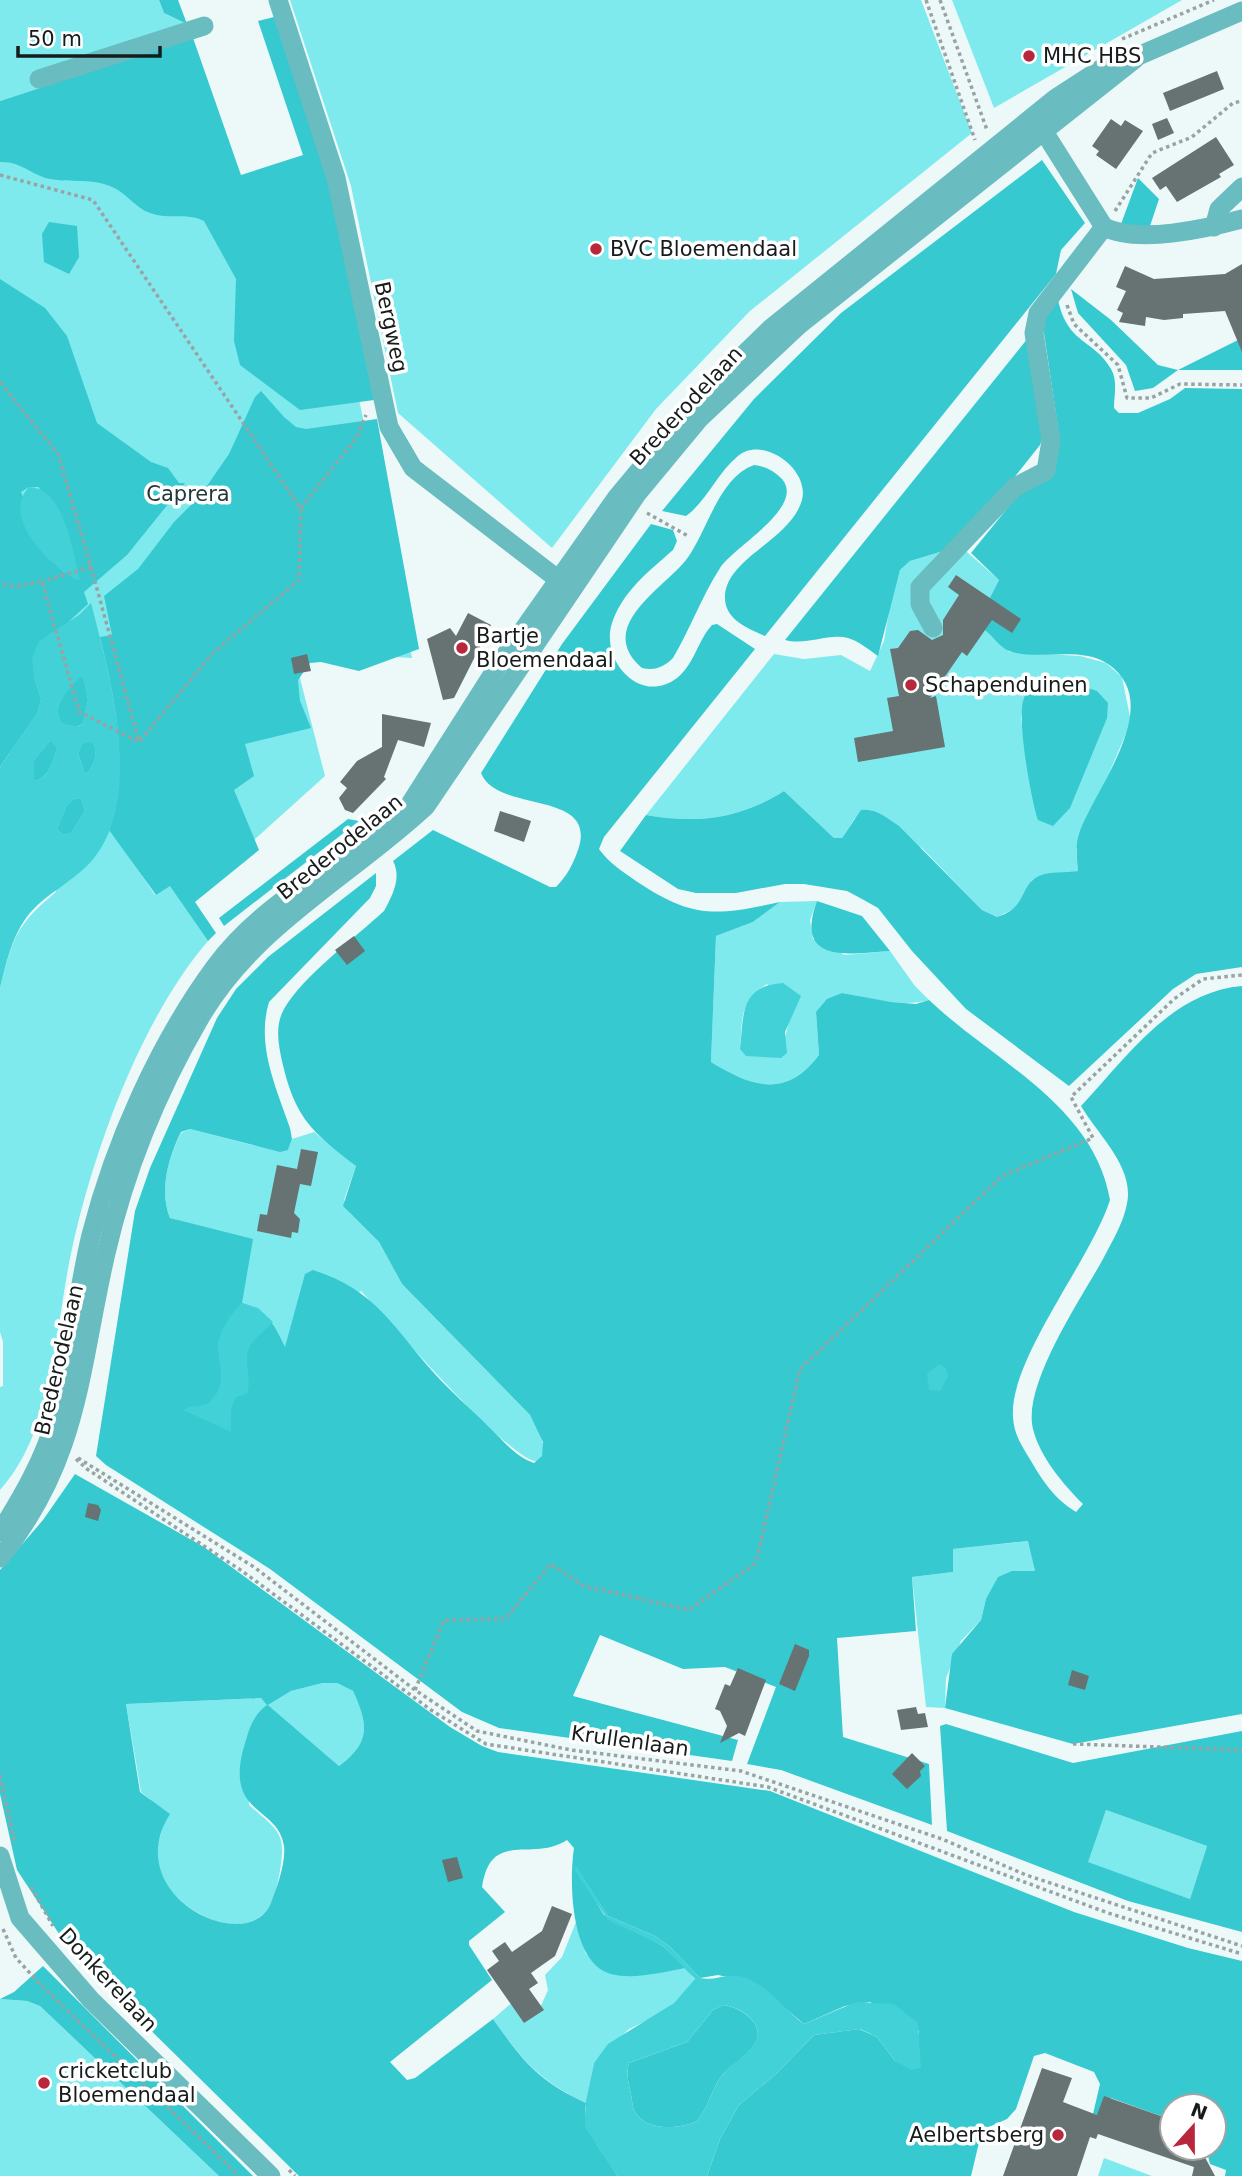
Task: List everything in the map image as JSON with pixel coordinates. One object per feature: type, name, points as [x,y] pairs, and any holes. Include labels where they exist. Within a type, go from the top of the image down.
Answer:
[{"type":"street","name":"Bergweg","points":[[278,0],[337,178],[389,427],[413,468],[565,584]]},
{"type":"street","name":"Brederodelaan","points":[[0,1532],[55,1446],[77,1405],[106,1252],[132,1166],[152,1115],[201,1017],[226,977],[236,955],[284,920],[374,843],[426,806],[432,786],[565,584],[631,494],[729,388],[1038,122],[1138,56],[1242,11]]},
{"type":"street","points":[[39,79],[204,26]]},
{"type":"street","points":[[1038,122],[1104,227],[1121,233],[1143,234],[1214,227],[1242,219]]},
{"type":"street","points":[[1214,227],[1219,209],[1242,187]]},
{"type":"street","points":[[933,628],[920,604],[920,587],[1015,487],[1046,471],[1051,441],[1034,333],[1038,313],[1104,227]]},
{"type":"street","name":"Brederodelaan","points":[[0,1558],[32,1512],[55,1446]]},
{"type":"street","name":"Donkerelaan","points":[[8,1852],[20,1918],[91,2000],[279,2172]]},
{"type":"path","points":[[926,0],[976,142]]},
{"type":"path","points":[[940,0],[988,132]]},
{"type":"path","points":[[1104,227],[1152,153],[1192,137],[1233,103],[1242,101]]},
{"type":"path","points":[[0,175],[93,200],[301,509],[299,580],[212,654],[139,742]]},
{"type":"path","points":[[1059,284],[1074,324],[1118,365],[1127,398],[1151,398],[1180,384],[1242,385]]},
{"type":"path","points":[[0,382],[58,454],[139,742]]},
{"type":"path","points":[[301,509],[357,437],[366,414]]},
{"type":"path","points":[[631,494],[688,536]]},
{"type":"path","points":[[0,583],[15,587],[91,567]]},
{"type":"path","points":[[42,581],[79,712],[139,742]]},
{"type":"path","points":[[415,1690],[444,1620],[505,1619],[551,1564],[584,1586],[690,1611],[756,1563],[800,1369],[1002,1176],[1093,1138],[1071,1097],[1174,999],[1203,979],[1242,975]]},
{"type":"path","points":[[55,1446],[242,1571],[431,1710],[486,1744],[768,1787],[1108,1913],[1242,1954]]},
{"type":"path","name":"Krullenlaan","points":[[55,1446],[99,1469],[254,1567],[415,1690],[477,1731],[570,1750],[741,1772],[942,1839],[1026,1875],[1242,1946]]},
{"type":"path","points":[[1073,1744],[1242,1750]]},
{"type":"path","points":[[0,1775],[8,1852]]},
{"type":"path","points":[[28,1881],[57,1933]]},
{"type":"path","points":[[1,1925],[16,1958],[24,1967],[239,2176]]},
{"type":"path","points":[[279,2172],[295,2176]]},
{"type":"green space","points":[[0,0],[159,0],[164,13],[187,24],[193,38],[0,101]]},
{"type":"green space","name":"BVC Bloemendaal","points":[[290,0],[921,0],[972,133],[750,311],[656,409],[552,548],[398,413],[351,186]]},
{"type":"green space","name":"MHC HBS","points":[[952,0],[1182,0],[994,108]]},
{"type":"green space","name":"Caprera","points":[[0,106],[234,184],[310,160],[412,658],[293,651],[325,776],[183,904],[208,941],[184,973],[141,1046],[107,1128],[81,1210],[42,1407],[32,1438],[18,1466],[0,1490],[3,1342],[0,1332],[0,988],[8,957],[18,934],[32,914],[56,892],[0,721]],"holes":[[[123,848],[163,890],[155,895]]]},
{"type":"green space","points":[[960,546],[999,580],[990,599],[985,630],[1010,652],[1080,656],[1106,663],[1122,677],[1131,722],[1076,850],[1078,871],[1032,880],[1016,908],[997,917],[982,910],[922,848],[855,818],[842,838],[834,838],[784,791],[751,808],[717,817],[682,819],[646,815],[774,654],[804,659],[841,655],[870,671],[884,641],[891,599],[900,570],[910,561]],"holes":[[[1024,697],[1038,820],[1021,719]]]},
{"type":"green space","points":[[817,901],[810,920],[813,939],[845,955],[890,951],[915,986],[929,1000],[897,1003],[842,993],[816,1013],[819,1055],[807,1069],[794,1078],[768,1084],[741,1078],[711,1062],[716,936],[753,922],[780,902]],"holes":[[[767,984],[790,1017],[784,1042],[740,1049],[744,1012],[751,998]]]},
{"type":"green space","points":[[190,1129],[252,1145],[288,1150],[292,1139],[314,1132],[356,1166],[344,1200],[350,1213],[379,1242],[402,1284],[530,1415],[543,1444],[539,1461],[526,1457],[479,1417],[361,1291],[289,1338],[285,1348],[241,1303],[201,1227],[170,1218],[165,1197],[166,1175],[181,1133]]},
{"type":"green space","points":[[1029,1541],[1035,1571],[1012,1571],[986,1599],[981,1620],[961,1641],[946,1678],[945,1708],[926,1707],[912,1577],[953,1572],[952,1549]]},
{"type":"green space","points":[[323,1683],[337,1683],[353,1691],[362,1714],[364,1733],[357,1750],[339,1766],[268,1705],[291,1691]]},
{"type":"green space","points":[[261,1698],[268,1705],[252,1724],[249,1736],[249,1805],[279,1834],[282,1851],[277,1884],[269,1907],[254,1920],[238,1924],[221,1922],[188,1906],[163,1880],[156,1855],[164,1824],[150,1799],[141,1792],[126,1704]]},
{"type":"green space","points":[[1106,1810],[1207,1846],[1190,1899],[1087,1862]]},
{"type":"green space","points":[[576,1922],[586,1954],[633,1976],[686,1968],[695,1980],[674,2003],[629,2029],[594,2063],[586,2103],[555,2086],[533,2068],[513,2047],[493,2019],[516,1999],[540,2008],[548,1990],[545,1975],[562,1957]]},
{"type":"green space","name":"cricketclub Bloemendaal","points":[[0,1999],[27,2001],[40,2006],[219,2176],[0,2176]]},
{"type":"green space","points":[[1104,2158],[1152,2176],[1098,2176]]},
{"type":"shaded area","points":[[159,0],[178,0],[187,24],[164,13]]},
{"type":"shaded area","points":[[274,17],[323,158],[374,400],[300,410],[240,365],[234,341],[236,279],[204,221],[150,213],[121,192],[102,184],[50,179],[20,166],[0,162],[0,101],[193,38],[241,175],[303,155],[258,21]]},
{"type":"shaded area","points":[[1042,160],[1085,223],[1061,250],[1056,274],[765,636],[745,627],[733,618],[726,606],[728,584],[746,560],[785,527],[795,514],[802,500],[803,488],[792,467],[771,453],[748,451],[738,456],[724,470],[700,503],[686,516],[662,511],[754,399],[841,313]]},
{"type":"shaded area","points":[[1138,178],[1159,199],[1149,229],[1121,224]]},
{"type":"shaded area","points":[[49,222],[77,226],[79,257],[69,274],[44,262],[42,234]]},
{"type":"shaded area","points":[[0,279],[45,308],[67,336],[97,423],[151,462],[168,468],[179,483],[185,483],[127,555],[84,592],[88,604],[65,625],[34,678],[41,698],[38,712],[0,767]],"holes":[[[29,487],[39,487],[65,573],[47,557],[21,492]]]},
{"type":"shaded area","points":[[1071,289],[1111,320],[1158,365],[1178,370],[1153,388],[1135,391],[1126,365],[1078,313]]},
{"type":"shaded area","points":[[1058,300],[1068,326],[1104,359],[1111,369],[1115,383],[1114,408],[1119,413],[1138,413],[1170,399],[1185,388],[1242,389],[1242,967],[1196,974],[1173,989],[1069,1086],[966,1009],[912,951],[878,908],[847,891],[804,884],[785,884],[736,893],[696,893],[678,889],[620,851],[646,815],[682,819],[717,817],[751,808],[784,791],[834,838],[842,838],[861,810],[876,812],[886,817],[899,826],[982,910],[997,917],[1014,908],[1028,885],[1039,876],[1078,871],[1079,834],[1121,747],[1129,724],[1130,701],[1124,681],[1108,664],[1098,659],[1074,654],[1036,655],[1012,652],[979,627],[978,594],[990,598],[999,580],[971,553],[1041,467],[1058,427],[1042,320]]},
{"type":"shaded area","points":[[1032,333],[1044,435],[1040,445],[960,546],[910,561],[900,570],[878,656],[848,638],[832,637],[801,642],[785,640]]},
{"type":"shaded area","points":[[1242,338],[1242,370],[1178,370]]},
{"type":"shaded area","points":[[261,391],[296,427],[306,429],[377,419],[419,649],[359,671],[321,662],[310,663],[298,680],[300,701],[311,728],[245,744],[254,776],[234,790],[259,850],[195,902],[216,933],[208,941],[170,886],[156,895],[109,830],[119,782],[118,733],[111,684],[100,637],[112,635],[104,596],[138,569],[174,522],[200,496],[229,454],[255,397]]},
{"type":"shaded area","points":[[754,465],[769,469],[782,479],[787,490],[784,502],[765,526],[720,568],[673,658],[659,668],[642,668],[629,653],[626,638],[629,623],[638,609],[686,560],[714,507],[731,482]]},
{"type":"shaded area","points":[[29,487],[41,490],[59,509],[70,538],[80,579],[76,580],[65,573],[42,552],[24,526],[20,512],[22,499]]},
{"type":"shaded area","points":[[651,524],[673,530],[677,541],[673,550],[630,592],[612,623],[612,651],[626,675],[637,683],[650,686],[663,685],[677,678],[688,666],[712,625],[717,624],[755,649],[604,837],[599,849],[611,863],[636,881],[689,908],[721,912],[780,902],[753,922],[716,936],[711,1062],[726,1071],[741,1078],[768,1084],[794,1078],[807,1069],[819,1055],[816,1012],[827,999],[842,993],[891,1002],[916,1004],[929,1000],[1038,1087],[1063,1111],[1084,1137],[1100,1167],[1110,1200],[1024,1367],[1015,1393],[1013,1417],[1019,1440],[1040,1476],[1056,1496],[1076,1512],[1083,1504],[1060,1479],[1041,1450],[1033,1429],[1032,1411],[1045,1366],[1115,1236],[1125,1212],[1128,1195],[1127,1183],[1118,1159],[1081,1106],[1133,1049],[1172,1014],[1217,991],[1242,986],[1242,1714],[1073,1744],[945,1708],[952,1654],[981,1620],[986,1599],[998,1577],[1012,1571],[1035,1571],[1028,1541],[953,1549],[953,1572],[912,1577],[916,1631],[837,1638],[843,1737],[929,1764],[932,1825],[781,1770],[747,1764],[776,1687],[725,1667],[683,1669],[600,1635],[573,1696],[738,1740],[732,1761],[499,1728],[462,1712],[270,1569],[106,1465],[96,1456],[135,1211],[150,1168],[217,1018],[236,989],[268,957],[376,873],[376,886],[370,898],[269,1002],[266,1050],[290,1128],[292,1139],[288,1150],[280,1152],[190,1129],[181,1132],[166,1175],[167,1208],[170,1218],[253,1239],[242,1303],[258,1310],[269,1319],[285,1347],[305,1274],[313,1270],[335,1278],[353,1288],[382,1312],[440,1380],[515,1452],[534,1463],[542,1456],[543,1442],[530,1415],[402,1284],[379,1242],[343,1206],[356,1166],[327,1143],[299,1110],[282,1061],[278,1028],[284,1009],[303,984],[384,911],[396,880],[393,861],[433,830],[550,887],[556,887],[563,879],[578,850],[581,831],[574,818],[561,810],[506,794],[491,786],[481,773],[562,644]]},
{"type":"shaded area","points":[[91,603],[113,696],[118,731],[118,798],[111,828],[97,854],[81,871],[33,909],[16,934],[0,988],[0,767],[38,712],[41,698],[34,678],[32,657],[39,641],[79,615]],"holes":[[[80,677],[84,679],[88,700],[83,723],[78,727],[62,724],[59,717],[59,704]],[[50,741],[57,748],[47,773],[34,781],[34,760]],[[94,743],[95,747],[93,764],[85,774],[78,755],[82,744]],[[81,798],[85,811],[71,833],[63,835],[57,829],[67,805],[74,799]]]},
{"type":"shaded area","points":[[80,676],[84,679],[88,700],[83,723],[77,727],[62,724],[59,704]]},
{"type":"shaded area","points":[[1061,679],[1097,691],[1108,703],[1107,718],[1070,808],[1053,826],[1038,820],[1035,810],[1025,758],[1022,708],[1030,689]]},
{"type":"shaded area","points":[[50,741],[55,742],[57,748],[52,764],[43,777],[34,781],[34,760]]},
{"type":"shaded area","points":[[88,741],[94,743],[95,756],[91,768],[85,774],[78,754],[82,744]]},
{"type":"shaded area","points":[[81,798],[85,811],[71,833],[63,835],[57,829],[67,805],[74,799]]},
{"type":"shaded area","points":[[348,819],[359,821],[224,926],[219,918]]},
{"type":"shaded area","points":[[817,901],[862,916],[890,951],[842,953],[829,951],[819,945],[813,936],[812,921]]},
{"type":"shaded area","points":[[783,983],[801,996],[785,1032],[787,1053],[781,1058],[746,1056],[740,1049],[744,1014],[751,996],[769,985]]},
{"type":"shaded area","points":[[241,1303],[258,1308],[273,1322],[254,1340],[249,1349],[247,1394],[236,1397],[231,1409],[231,1432],[183,1410],[208,1403],[218,1390],[221,1376],[218,1353],[220,1335]]},
{"type":"shaded area","points":[[939,1364],[946,1368],[948,1377],[940,1391],[929,1390],[927,1374]]},
{"type":"shaded area","points":[[75,1474],[204,1547],[450,1727],[482,1746],[498,1752],[770,1791],[1074,1912],[1188,1948],[1242,1961],[1242,2176],[1225,2176],[1226,2170],[1210,2162],[1228,2162],[1228,2092],[1158,2092],[1158,2115],[1111,2098],[1104,2117],[1093,2114],[1100,2084],[1094,2072],[1045,2053],[1034,2056],[1016,2109],[1007,2119],[982,2130],[971,2176],[707,2176],[720,2139],[739,2105],[777,2073],[814,2035],[859,2029],[877,2037],[895,2061],[917,2043],[919,2031],[870,2002],[845,2006],[804,2024],[755,1983],[718,1975],[700,1978],[669,1946],[655,1936],[608,1916],[575,1866],[604,1915],[663,1946],[686,1968],[648,1975],[620,1976],[597,1967],[587,1954],[575,1919],[572,1880],[574,1848],[567,1840],[540,1849],[504,1852],[494,1858],[487,1869],[482,1887],[505,1912],[469,1941],[492,1980],[390,2062],[407,2080],[415,2078],[493,2019],[532,2068],[555,2086],[586,2103],[587,2124],[617,2176],[299,2176],[71,1952],[17,1870],[0,1794],[0,1570],[43,1520]],"holes":[[[323,1683],[337,1683],[353,1691],[364,1724],[364,1733],[357,1750],[339,1766],[268,1705],[291,1691]],[[261,1698],[267,1705],[251,1725],[240,1765],[241,1783],[245,1796],[280,1833],[284,1846],[282,1867],[271,1903],[258,1918],[238,1924],[215,1921],[192,1910],[173,1893],[161,1870],[158,1844],[170,1814],[140,1792],[126,1704]]]},
{"type":"shaded area","points":[[946,1724],[1073,1763],[1242,1731],[1242,1932],[1128,1901],[947,1831],[940,1726]],"holes":[[[1106,1810],[1207,1846],[1190,1899],[1088,1862]]]},
{"type":"shaded area","points":[[577,1867],[608,1916],[655,1936],[669,1946],[700,1978],[738,1976],[748,1979],[774,1996],[804,2024],[856,2002],[894,2004],[918,2023],[921,2068],[911,2070],[895,2061],[877,2037],[860,2029],[814,2035],[777,2073],[739,2105],[720,2139],[707,2176],[617,2176],[585,2127],[586,2101],[594,2063],[608,2044],[674,2003],[695,1979],[663,1946],[608,1920],[574,1869]],"holes":[[[723,2005],[739,2009],[751,2019],[757,2027],[755,2043],[719,2079],[697,2121],[673,2127],[647,2123],[635,2112],[628,2076],[629,2063],[687,2042],[713,2010]]]},
{"type":"shaded area","points":[[43,1966],[253,2176],[219,2176],[40,2006],[27,2001],[0,1999],[14,1992]]},
{"type":"shaded area","points":[[723,2005],[741,2011],[751,2019],[757,2027],[755,2043],[723,2074],[697,2121],[673,2127],[647,2123],[635,2112],[628,2076],[629,2063],[687,2042],[713,2010]]},
{"type":"building","points":[[1217,71],[1224,89],[1170,111],[1163,93]]},
{"type":"building","points":[[1167,118],[1174,133],[1158,140],[1152,124]]},
{"type":"building","points":[[1111,119],[1121,126],[1125,120],[1143,131],[1116,169],[1096,155],[1099,151],[1092,146]]},
{"type":"building","points":[[1216,137],[1234,165],[1219,174],[1221,177],[1177,202],[1166,186],[1160,190],[1152,178]]},
{"type":"building","points":[[1242,264],[1242,352],[1225,311],[1183,314],[1183,318],[1164,320],[1146,317],[1145,326],[1119,322],[1123,313],[1117,310],[1126,291],[1116,287],[1125,266],[1154,279],[1225,274]]},
{"type":"building","name":"Schapenduinen","points":[[956,575],[1021,619],[1012,633],[992,620],[967,656],[962,652],[930,698],[936,696],[945,747],[858,762],[854,738],[893,731],[887,698],[899,696],[890,649],[898,648],[910,631],[918,630],[932,640],[943,635],[943,620],[959,595],[948,587]]},
{"type":"building","name":"Bartje Bloemendaal","points":[[468,613],[491,625],[454,698],[443,700],[427,639],[450,628],[456,636]]},
{"type":"building","points":[[307,654],[311,671],[294,674],[291,658]]},
{"type":"building","points":[[382,714],[431,723],[424,747],[398,740],[384,777],[386,779],[353,813],[345,810],[339,798],[347,788],[340,782],[357,761],[382,747]]},
{"type":"building","points":[[500,811],[531,821],[524,842],[494,831]]},
{"type":"building","points":[[354,936],[365,951],[347,965],[335,950]]},
{"type":"building","points":[[301,1149],[318,1152],[311,1186],[300,1184],[294,1213],[300,1219],[298,1233],[292,1232],[291,1238],[257,1231],[260,1214],[267,1215],[277,1165],[297,1169]]},
{"type":"building","points":[[88,1503],[98,1505],[101,1510],[98,1521],[85,1517]]},
{"type":"building","points":[[795,1644],[809,1650],[809,1656],[795,1691],[779,1684]]},
{"type":"building","points":[[738,1668],[766,1680],[745,1736],[739,1733],[720,1743],[727,1726],[720,1711],[715,1709],[725,1684],[730,1686]]},
{"type":"building","points":[[1072,1670],[1089,1676],[1085,1690],[1068,1685]]},
{"type":"building","points":[[916,1707],[918,1714],[925,1713],[928,1727],[901,1730],[897,1710]]},
{"type":"building","points":[[912,1753],[925,1766],[920,1771],[921,1776],[907,1789],[892,1774]]},
{"type":"building","points":[[457,1857],[463,1878],[448,1882],[442,1860]]},
{"type":"building","points":[[552,1906],[572,1914],[555,1956],[531,1973],[538,1983],[529,1989],[544,2010],[524,2023],[487,1970],[499,1961],[492,1951],[505,1942],[512,1952],[542,1931]]},
{"type":"building","name":"Aelbertsberg","points":[[1042,2068],[1072,2078],[1063,2102],[1097,2115],[1104,2096],[1158,2115],[1158,2155],[1098,2134],[1096,2139],[1090,2137],[1077,2176],[1003,2176]]},
{"type":"building","name":"Aelbertsberg","points":[[1179,2162],[1208,2162],[1215,2176],[1192,2176],[1194,2167]]},
{"type":"place","name":"MHC HBS","points":[[1029,56]]},
{"type":"place","name":"BVC Bloemendaal","points":[[596,249]]},
{"type":"place","name":"Bartje Bloemendaal","points":[[462,648]]},
{"type":"place","name":"Schapenduinen","points":[[911,685]]},
{"type":"place","name":"cricketclub Bloemendaal","points":[[44,2083]]},
{"type":"place","name":"Aelbertsberg","points":[[1058,2135]]}]
